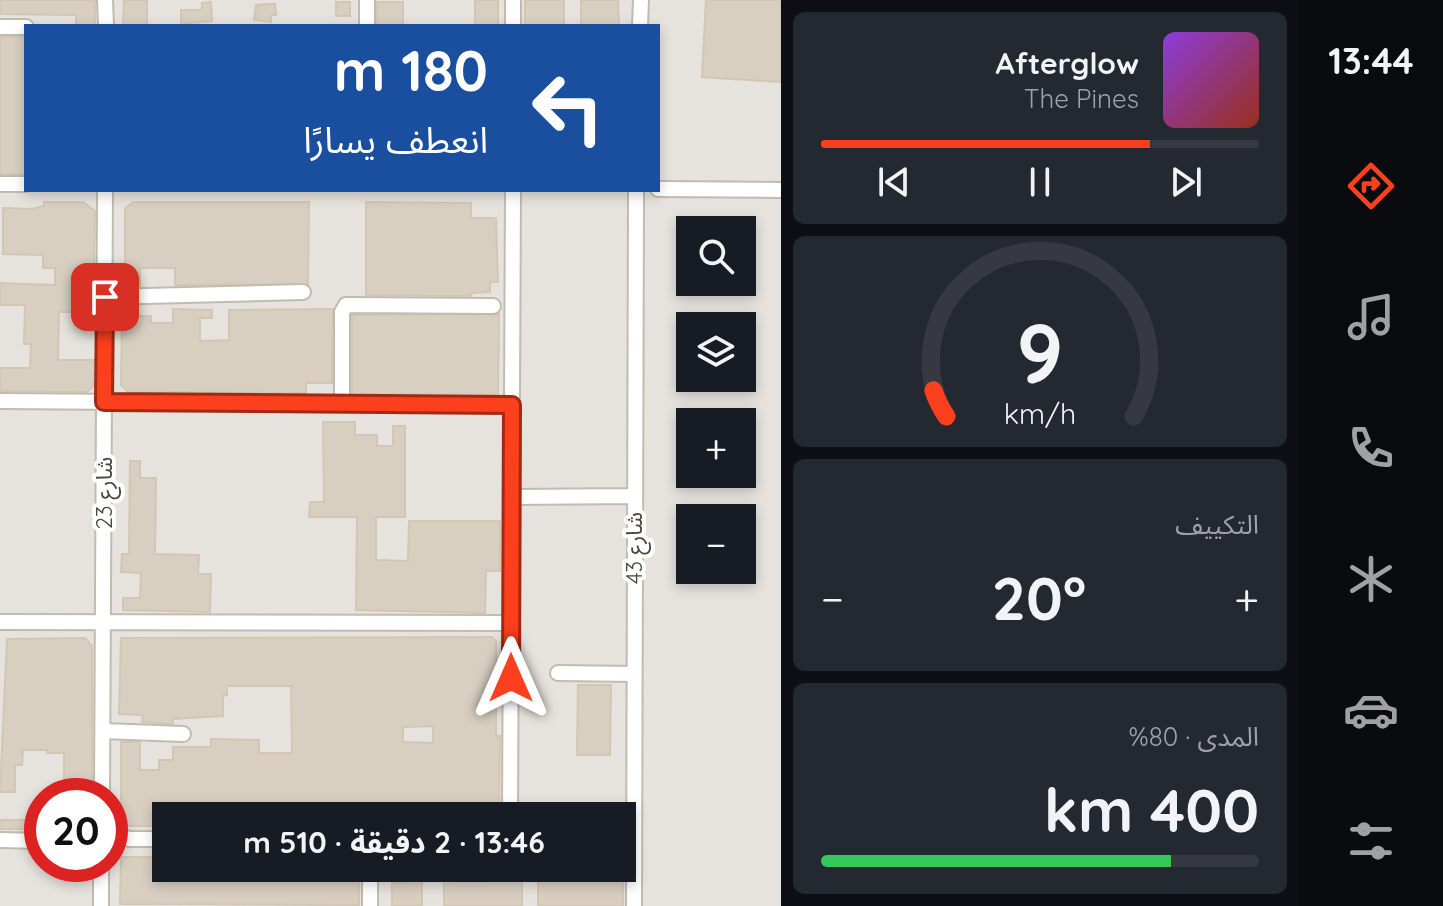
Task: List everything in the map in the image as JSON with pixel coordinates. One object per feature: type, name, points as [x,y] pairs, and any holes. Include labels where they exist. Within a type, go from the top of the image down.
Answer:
[{"type":"street","points":[[105,0],[106,24]]},
{"type":"street","points":[[367,0],[367,24]]},
{"type":"street","points":[[513,0],[513,24]]},
{"type":"street","points":[[640,24],[641,0]]},
{"type":"street","points":[[0,27],[24,27]]},
{"type":"street","points":[[0,184],[24,184]]},
{"type":"street","points":[[660,189],[781,190]]},
{"type":"street","name":"شارع 23","points":[[102,778],[105,192]]},
{"type":"street","points":[[510,802],[513,192]]},
{"type":"street","name":"شارع 43","points":[[630,802],[634,674],[636,192]]},
{"type":"street","points":[[105,297],[303,292]]},
{"type":"street","points":[[342,404],[342,312],[346,305],[493,306]]},
{"type":"street","points":[[0,401],[512,405]]},
{"type":"street","points":[[512,497],[633,496]]},
{"type":"street","points":[[0,622],[511,623]]},
{"type":"street","points":[[558,673],[634,674]]},
{"type":"street","points":[[103,731],[183,734]]},
{"type":"street","points":[[128,839],[152,839]]},
{"type":"street","points":[[0,840],[24,841]]},
{"type":"street","points":[[101,906],[102,882]]},
{"type":"street","points":[[370,882],[370,906]]},
{"type":"street","name":"شارع 43","points":[[632,882],[634,906]]},
{"type":"shaded area","points":[[0,0],[781,0],[781,906],[0,906]]},
{"type":"building","points":[[0,0],[95,0],[95,24],[76,24],[76,15],[0,14]]},
{"type":"building","points":[[124,0],[147,0],[147,24],[123,24]]},
{"type":"building","points":[[475,0],[498,0],[498,24],[475,24]]},
{"type":"building","points":[[525,0],[564,0],[564,24],[525,24]]},
{"type":"building","points":[[581,0],[618,0],[619,24],[581,24]]},
{"type":"building","points":[[706,0],[781,0],[781,82],[702,77]]},
{"type":"building","points":[[211,2],[212,21],[181,24],[181,10],[202,10],[202,3]]},
{"type":"building","points":[[336,2],[350,2],[350,16],[336,16]]},
{"type":"building","points":[[377,2],[403,2],[403,24],[377,24]]},
{"type":"building","points":[[275,4],[276,15],[271,15],[271,22],[254,20],[256,5]]},
{"type":"building","points":[[0,37],[24,37],[24,174],[0,174]]},
{"type":"building","points":[[44,202],[83,202],[95,211],[93,312],[59,312],[58,360],[94,360],[94,386],[87,392],[0,391],[0,368],[30,368],[31,344],[24,344],[25,305],[0,305],[0,283],[55,285],[55,268],[43,268],[43,255],[3,254],[3,208],[31,209],[44,206]]},
{"type":"building","points":[[133,202],[309,202],[308,284],[175,285],[175,268],[140,268],[140,286],[125,286],[125,209]]},
{"type":"building","points":[[366,202],[471,203],[471,218],[496,218],[498,282],[490,282],[490,292],[471,293],[471,296],[366,295]]},
{"type":"building","points":[[173,309],[212,310],[212,318],[200,318],[200,341],[229,340],[229,310],[333,309],[332,383],[306,383],[306,393],[128,392],[121,385],[122,316],[151,316],[151,323],[173,323]]},
{"type":"building","points":[[499,314],[498,395],[352,394],[352,315]]},
{"type":"building","points":[[323,422],[355,422],[355,435],[377,435],[377,446],[393,446],[393,426],[405,426],[405,517],[376,517],[376,560],[408,561],[409,521],[500,521],[500,571],[486,571],[485,613],[356,610],[357,517],[309,517],[310,502],[324,502]]},
{"type":"building","points":[[130,461],[140,461],[140,478],[156,478],[155,554],[199,555],[198,574],[211,574],[210,612],[123,610],[123,598],[140,598],[141,573],[121,572],[122,554],[129,554]]},
{"type":"building","points":[[492,637],[496,641],[499,802],[152,802],[152,826],[128,826],[128,778],[121,778],[121,742],[140,742],[140,770],[159,770],[159,760],[173,760],[173,747],[211,747],[211,739],[259,740],[259,753],[292,753],[291,686],[227,686],[227,695],[223,696],[223,716],[173,719],[173,724],[142,722],[143,715],[119,714],[121,638]],"holes":[[[433,726],[433,743],[403,742],[403,727]]]},
{"type":"building","points":[[85,638],[92,646],[92,778],[64,778],[64,753],[23,750],[22,765],[15,765],[15,792],[0,792],[7,639]]},
{"type":"building","points":[[578,685],[611,685],[610,755],[577,755]]},
{"type":"building","points":[[0,820],[24,820],[24,829],[0,829]]},
{"type":"building","points":[[128,857],[152,857],[152,882],[359,882],[359,905],[120,904],[120,882],[128,882]]},
{"type":"building","points":[[422,882],[422,906],[392,906],[392,883]]},
{"type":"building","points":[[444,882],[522,882],[522,906],[444,906]]},
{"type":"building","points":[[538,882],[623,882],[623,906],[538,906]]},
{"type":"route","points":[[105,297],[104,402],[512,405],[511,678]]}]
